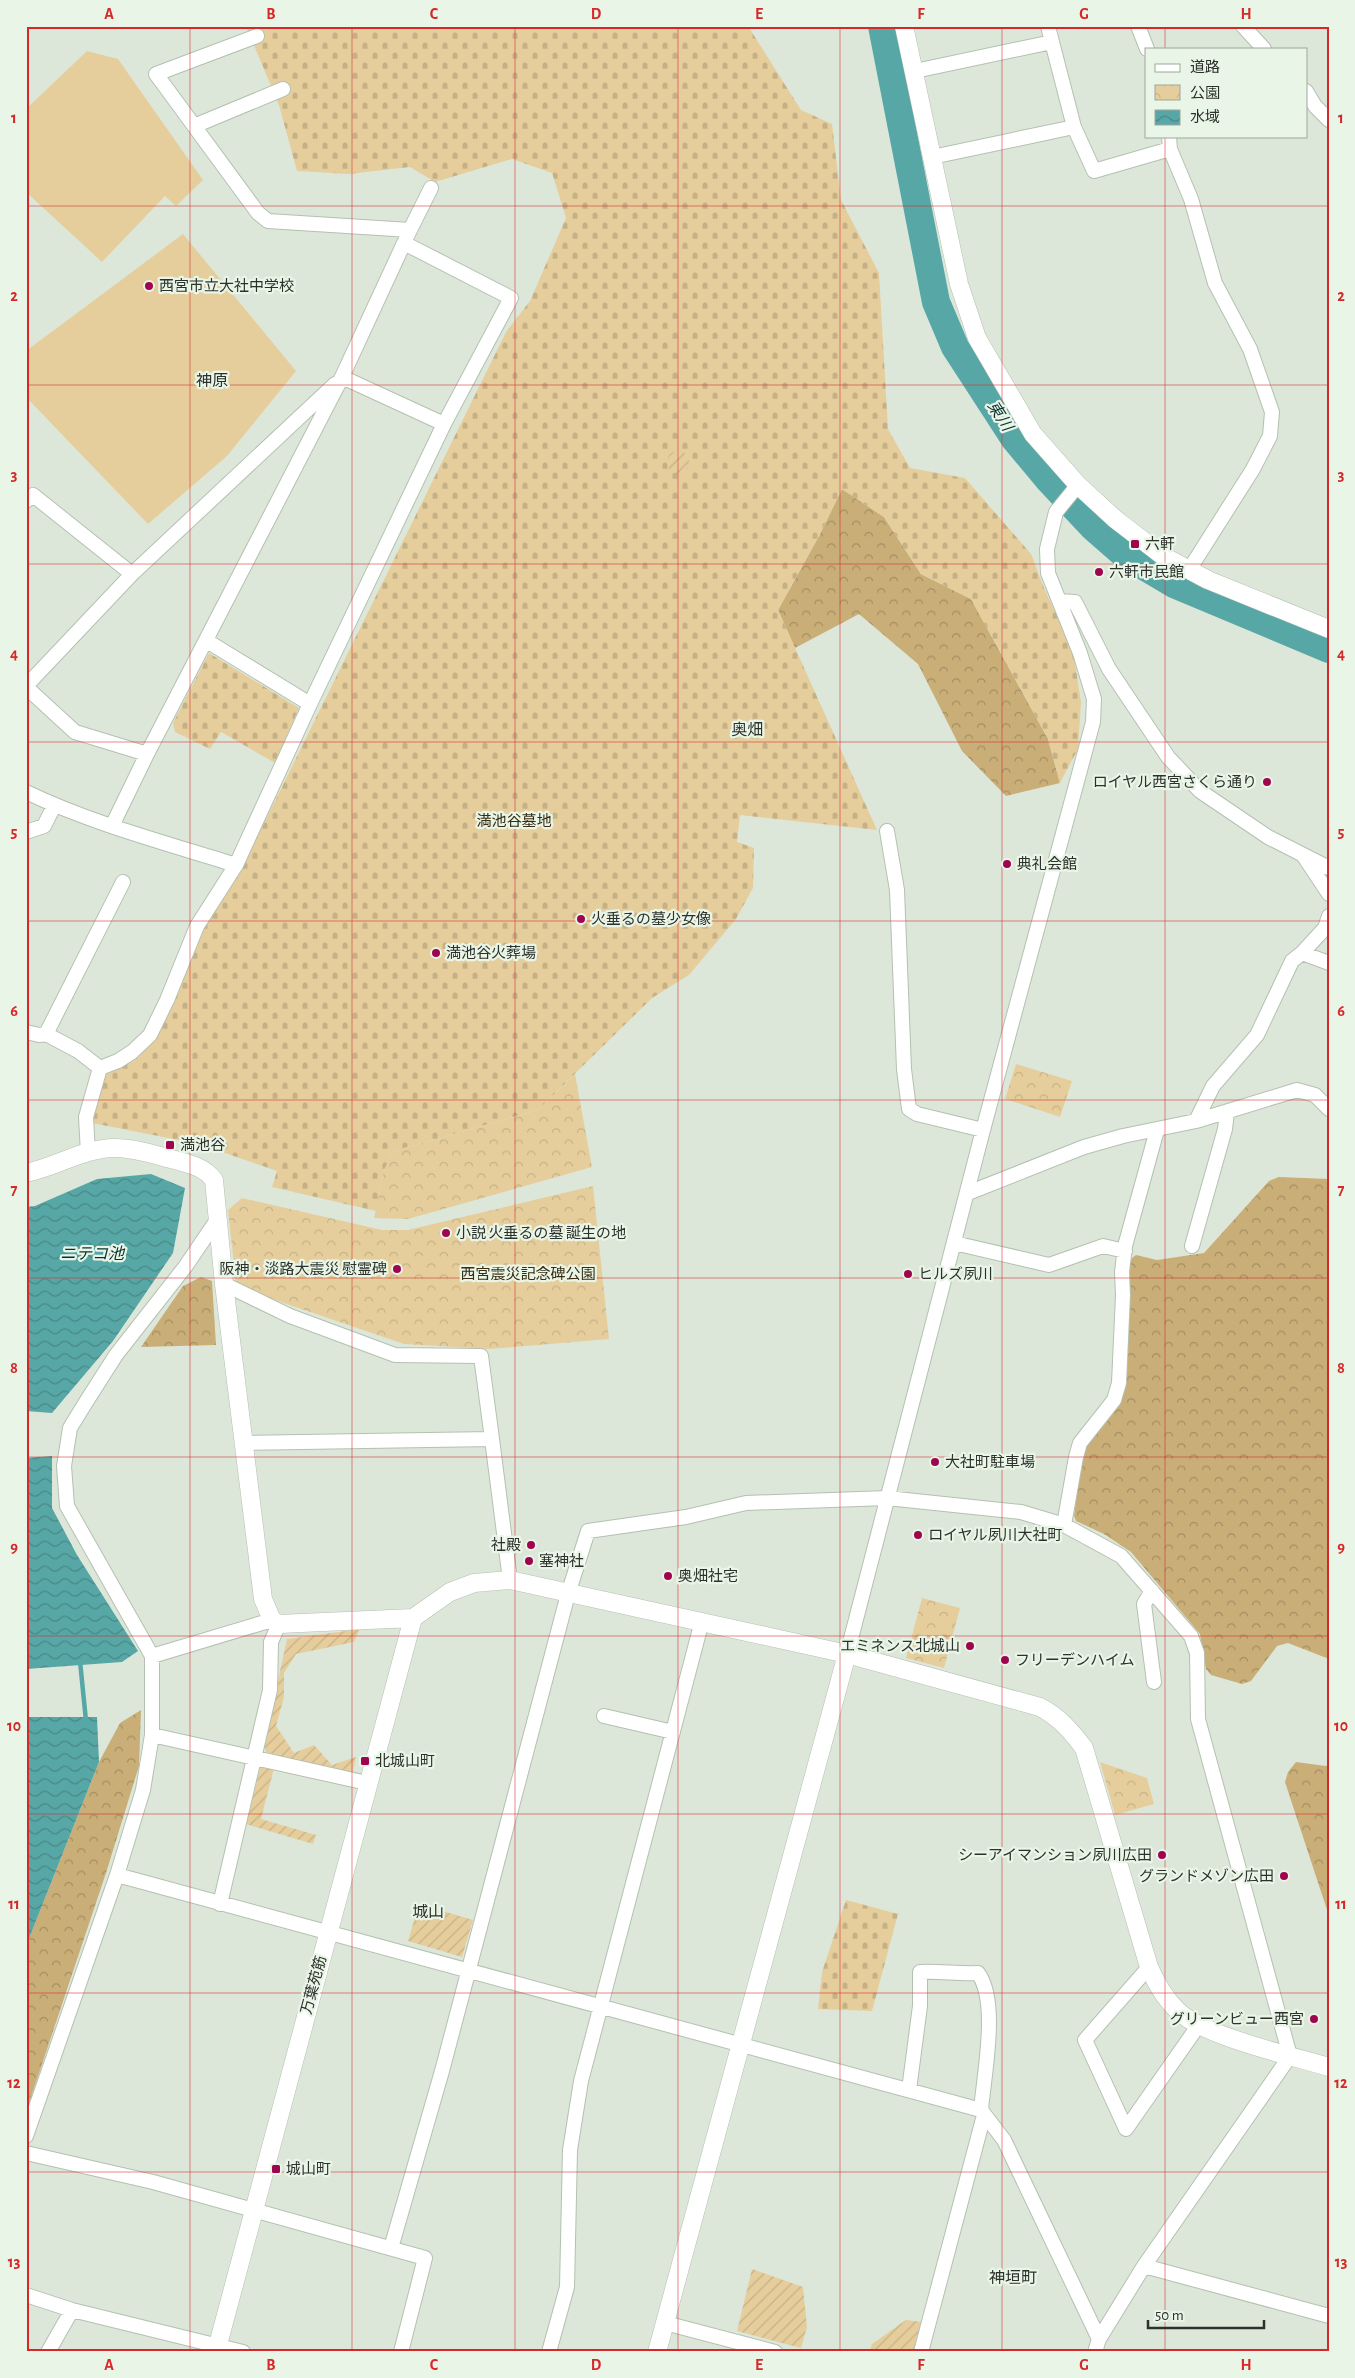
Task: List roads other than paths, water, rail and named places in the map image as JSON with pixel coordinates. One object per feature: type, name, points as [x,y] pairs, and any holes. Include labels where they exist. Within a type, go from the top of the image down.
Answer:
[{"type":"street","points":[[904,26],[959,284],[977,338],[1034,434],[1074,490],[1163,556],[1189,570],[1272,607],[1329,629]]},
{"type":"street","points":[[1048,26],[1074,127],[1094,171],[1169,142],[1191,199],[1215,283],[1250,349],[1272,412],[1270,436],[1254,469],[1189,570]]},
{"type":"street","points":[[1138,26],[1147,48]]},
{"type":"street","points":[[1243,26],[1263,48]]},
{"type":"street","points":[[257,36],[156,74],[258,212],[268,221],[410,230]]},
{"type":"street","points":[[914,71],[1052,42]]},
{"type":"street","points":[[194,126],[283,89]]},
{"type":"street","points":[[1308,94],[1315,106],[1329,120]]},
{"type":"street","points":[[932,157],[1074,127]]},
{"type":"street","points":[[112,826],[147,754],[342,377],[430,188]]},
{"type":"street","points":[[100,1068],[118,1061],[132,1052],[150,1035],[167,1000],[197,926],[236,865],[310,704],[444,424],[511,298],[404,243]]},
{"type":"street","points":[[342,377],[444,424]]},
{"type":"street","points":[[147,754],[75,732],[26,686],[132,574],[342,377]]},
{"type":"street","points":[[657,2352],[846,1654],[983,1130],[1093,722],[1094,699],[1080,653],[1048,573],[1047,549],[1059,506],[1074,490]]},
{"type":"street","points":[[26,501],[33,495],[132,574]]},
{"type":"street","points":[[1059,601],[1075,602],[1109,669],[1168,757],[1200,791],[1268,837],[1329,868]]},
{"type":"street","points":[[207,641],[310,704]]},
{"type":"street","points":[[26,792],[54,806],[236,865]]},
{"type":"street","points":[[26,832],[44,826],[54,806]]},
{"type":"street","points":[[887,831],[896,890],[904,1069],[909,1109],[917,1114],[983,1130]]},
{"type":"street","points":[[1302,854],[1329,894]]},
{"type":"street","points":[[46,1034],[123,882]]},
{"type":"street","points":[[1196,1121],[1213,1086],[1257,1035],[1292,961],[1325,928],[1329,916]]},
{"type":"street","points":[[1302,953],[1329,964]]},
{"type":"street","points":[[26,1032],[39,1036],[46,1034],[78,1051],[100,1068]]},
{"type":"street","points":[[88,1153],[86,1117],[100,1068]]},
{"type":"street","points":[[968,1193],[1084,1147],[1123,1136],[1196,1121],[1297,1090],[1315,1095],[1329,1110]]},
{"type":"street","points":[[1192,1246],[1225,1129],[1227,1112]]},
{"type":"street","points":[[1064,1526],[1080,1443],[1114,1400],[1119,1383],[1123,1295],[1122,1272],[1125,1251],[1157,1130]]},
{"type":"street","points":[[26,1173],[88,1153],[112,1148],[133,1149],[196,1165],[209,1173],[214,1180],[216,1220],[263,1599],[275,1622],[271,1642],[270,1690],[220,1904]]},
{"type":"street","points":[[26,2136],[117,1875],[143,1790],[152,1735],[152,1656],[67,1506],[64,1466],[70,1428],[116,1356],[185,1267],[216,1220]]},
{"type":"street","points":[[954,1243],[1049,1265],[1103,1246],[1125,1251]]},
{"type":"street","points":[[224,1284],[290,1316],[395,1355],[481,1356],[510,1580]]},
{"type":"street","points":[[245,1443],[492,1439]]},
{"type":"street","points":[[391,2248],[442,2071],[568,1594],[588,1532],[686,1517],[746,1503],[887,1498],[1021,1512],[1064,1526],[1122,1556],[1190,1636],[1197,1654],[1198,1719],[1290,2056]]},
{"type":"street","points":[[152,1656],[275,1622],[413,1618],[450,1592],[474,1583],[510,1580],[846,1654],[1040,1707],[1055,1715],[1072,1732],[1084,1748],[1149,1967],[1158,1986],[1179,2012],[1198,2026],[1329,2067]]},
{"type":"street","points":[[1152,1591],[1144,1604],[1154,1682]]},
{"type":"street","name":"万葉苑筋","points":[[217,2348],[252,2210],[413,1618]]},
{"type":"street","points":[[549,2352],[567,2287],[570,2150],[581,2081],[702,1621]]},
{"type":"street","points":[[604,1716],[673,1732]]},
{"type":"street","points":[[152,1735],[367,1783]]},
{"type":"street","points":[[117,1875],[467,1971],[600,2005],[982,2112],[1004,2140],[1097,2345]]},
{"type":"street","points":[[1149,1967],[1085,2040],[1126,2129],[1198,2026]]},
{"type":"street","points":[[909,2090],[920,2006],[920,1972],[942,1971],[950,1974],[978,1974],[983,1980],[990,2009],[982,2112],[920,2352]]},
{"type":"street","points":[[1097,2345],[1144,2266],[1290,2056]]},
{"type":"street","points":[[26,2153],[153,2182],[424,2258],[401,2352]]},
{"type":"street","points":[[1144,2266],[1329,2316]]},
{"type":"street","points":[[26,2295],[72,2310],[217,2348],[243,2352]]},
{"type":"street","points":[[48,2352],[72,2310]]},
{"type":"street","points":[[664,2323],[775,2352]]},
{"type":"water","name":"ニテコ池","points":[[151,1174],[185,1188],[173,1253],[113,1341],[52,1413],[26,1411],[26,1207],[35,1206],[97,1179]]},
{"type":"water","points":[[52,1456],[52,1508],[77,1555],[138,1651],[122,1662],[26,1669],[26,1458]]},
{"type":"water","points":[[26,1717],[97,1717],[99,1762],[30,1936],[26,1953]]},
{"type":"waterway","name":"東川","points":[[882,26],[936,302],[955,347],[1014,438],[1049,480],[1093,527],[1125,555],[1174,584],[1329,649]]},
{"type":"waterway","points":[[80,1661],[86,1721]]},
{"type":"place","name":"西宮市立大社中学校","points":[[149,286]]},
{"type":"place","name":"六軒","points":[[1135,544]]},
{"type":"place","name":"六軒市民館","points":[[1099,572]]},
{"type":"place","name":"ロイヤル西宮さくら通り","points":[[1267,782]]},
{"type":"place","name":"典礼会館","points":[[1007,864]]},
{"type":"place","name":"火垂るの墓少女像","points":[[581,919]]},
{"type":"place","name":"満池谷火葬場","points":[[436,953]]},
{"type":"place","name":"満池谷","points":[[170,1145]]},
{"type":"place","name":"小説 火垂るの墓 誕生の地","points":[[446,1233]]},
{"type":"place","name":"阪神・淡路大震災 慰霊碑","points":[[397,1269]]},
{"type":"place","name":"ヒルズ夙川","points":[[908,1274]]},
{"type":"place","name":"大社町駐車場","points":[[935,1462]]},
{"type":"place","name":"ロイヤル夙川大社町","points":[[918,1535]]},
{"type":"place","name":"社殿","points":[[531,1545]]},
{"type":"place","name":"塞神社","points":[[529,1561]]},
{"type":"place","name":"奥畑社宅","points":[[668,1576]]},
{"type":"place","name":"エミネンス北城山","points":[[970,1646]]},
{"type":"place","name":"フリーデンハイム","points":[[1005,1660]]},
{"type":"place","name":"北城山町","points":[[365,1761]]},
{"type":"place","name":"シーアイマンション夙川広田","points":[[1162,1855]]},
{"type":"place","name":"グランドメゾン広田","points":[[1284,1876]]},
{"type":"place","name":"グリーンビュー西宮","points":[[1314,2019]]},
{"type":"place","name":"城山町","points":[[276,2169]]},
{"type":"district","name":"神原","points":[[212,381]]},
{"type":"district","name":"奥畑","points":[[747,730]]},
{"type":"district","name":"城山","points":[[428,1912]]},
{"type":"district","name":"神垣町","points":[[1013,2278]]},
{"type":"park label","name":"満池谷墓地","points":[[514,821]]},
{"type":"park label","name":"西宮震災記念碑公園","points":[[528,1274]]}]
